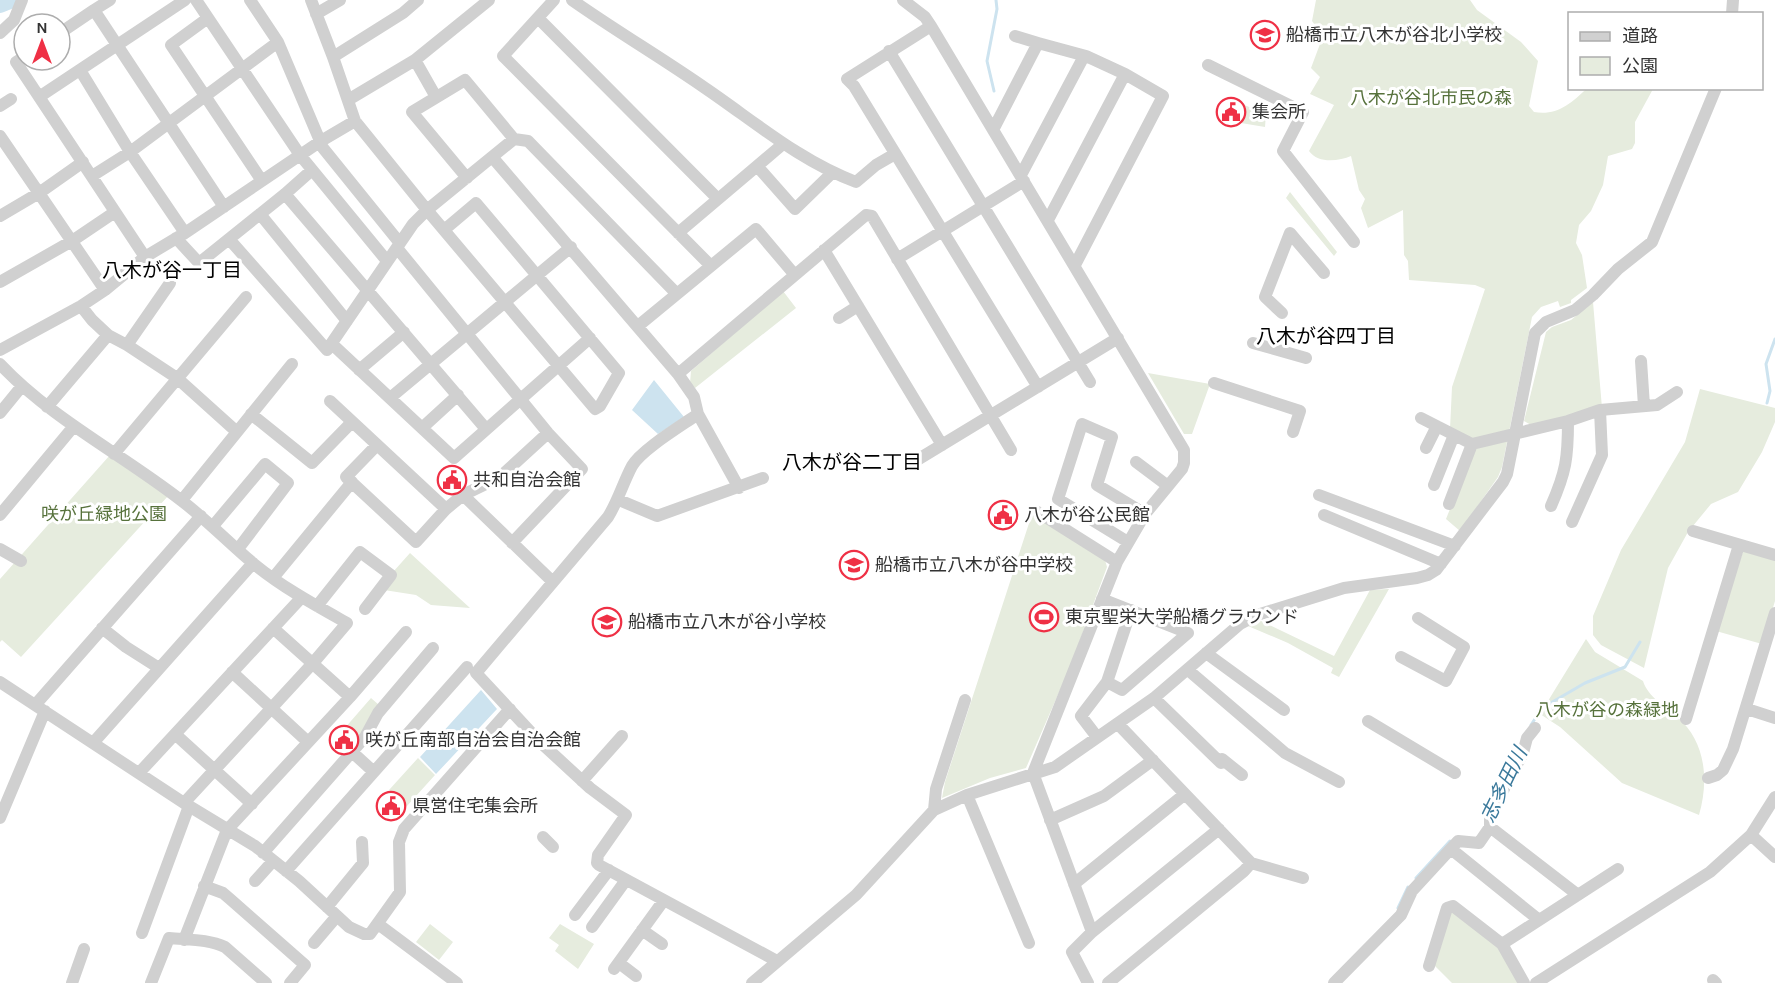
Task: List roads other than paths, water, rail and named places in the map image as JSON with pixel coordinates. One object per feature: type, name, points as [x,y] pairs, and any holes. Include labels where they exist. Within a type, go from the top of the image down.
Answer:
[{"type":"street","points":[[72,25],[110,0]]},
{"type":"street","points":[[39,97],[185,0]]},
{"type":"street","points":[[196,0],[300,155],[387,261]]},
{"type":"street","points":[[250,0],[278,42],[323,148],[548,433],[582,469],[512,543]]},
{"type":"street","points":[[311,0],[355,121],[427,210],[596,410],[619,373],[538,275],[476,203],[444,230]]},
{"type":"street","points":[[316,14],[340,0]]},
{"type":"street","points":[[333,57],[403,13],[418,0]]},
{"type":"street","points":[[348,100],[415,60],[489,0]]},
{"type":"street","points":[[554,0],[502,56],[710,265]]},
{"type":"street","points":[[572,0],[690,78],[783,144],[832,173],[856,182],[876,165],[896,154]]},
{"type":"street","points":[[907,3],[923,0]]},
{"type":"street","points":[[0,33],[14,20],[22,1]]},
{"type":"street","points":[[907,3],[931,26],[1184,450],[1184,463],[1145,514],[1117,562],[1033,773],[1092,933]]},
{"type":"street","points":[[94,10],[224,207]]},
{"type":"street","points":[[208,18],[171,45],[262,181]]},
{"type":"street","points":[[538,18],[718,199]]},
{"type":"street","points":[[931,26],[848,79],[1038,387]]},
{"type":"street","points":[[1015,36],[1086,56],[1125,74],[1163,96],[1075,265]]},
{"type":"street","points":[[92,176],[130,152],[278,42]]},
{"type":"street","points":[[993,130],[1038,43]]},
{"type":"street","points":[[889,51],[1090,382]]},
{"type":"street","points":[[897,259],[983,207],[1022,178],[1086,56]]},
{"type":"street","points":[[415,60],[436,97]]},
{"type":"street","points":[[1208,65],[1303,112],[1283,152],[1354,242]]},
{"type":"street","points":[[80,70],[199,263],[312,170]]},
{"type":"street","points":[[23,72],[144,257]]},
{"type":"street","points":[[1048,220],[1125,74]]},
{"type":"street","points":[[466,178],[412,112],[465,80],[514,139],[528,141],[676,293]]},
{"type":"street","points":[[752,983],[856,895],[934,810],[967,795],[1055,767],[1154,698],[1240,624],[1257,615],[1344,588],[1418,578],[1428,575],[1441,564],[1507,474],[1535,333],[1546,322],[1575,310],[1618,269],[1652,242],[1715,90]]},
{"type":"street","points":[[0,350],[81,306],[105,290],[144,257],[181,236],[321,141],[355,121]]},
{"type":"street","points":[[0,136],[105,290]]},
{"type":"street","points":[[230,239],[327,350],[398,245],[427,210],[494,158],[514,139]]},
{"type":"street","points":[[678,233],[783,144]]},
{"type":"street","points":[[494,158],[678,374],[694,397],[698,414],[739,488]]},
{"type":"street","points":[[0,216],[39,193],[83,162]]},
{"type":"street","points":[[757,166],[795,209],[832,173]]},
{"type":"street","points":[[285,194],[486,429]]},
{"type":"street","points":[[0,282],[72,241],[115,212]]},
{"type":"street","points":[[260,214],[347,321]]},
{"type":"street","points":[[678,374],[866,214],[872,216],[1011,450]]},
{"type":"street","points":[[638,326],[756,229],[794,274]]},
{"type":"street","points":[[1282,313],[1265,297],[1290,233],[1324,273]]},
{"type":"street","points":[[390,398],[571,247]]},
{"type":"street","points":[[824,250],[942,445]]},
{"type":"street","points":[[127,345],[170,283]]},
{"type":"street","points":[[114,454],[246,297]]},
{"type":"street","points":[[81,306],[108,335],[177,378],[237,432]]},
{"type":"street","points":[[839,318],[858,306]]},
{"type":"street","points":[[359,370],[404,332]]},
{"type":"street","points":[[47,407],[108,335]]},
{"type":"street","points":[[332,344],[454,458],[590,338]]},
{"type":"street","points":[[917,460],[1118,338]]},
{"type":"street","points":[[1253,344],[1306,358]]},
{"type":"street","points":[[1641,361],[1644,406]]},
{"type":"street","points":[[0,364],[22,387],[47,407],[182,500],[273,578],[347,623],[186,804],[142,933]]},
{"type":"street","points":[[182,500],[292,364]]},
{"type":"street","points":[[1214,383],[1300,411],[1293,432]]},
{"type":"street","points":[[0,413],[22,387]]},
{"type":"street","points":[[1421,418],[1472,444],[1568,421],[1600,410],[1663,402],[1677,392]]},
{"type":"street","points":[[422,428],[458,395]]},
{"type":"street","points":[[330,401],[446,509]]},
{"type":"street","points":[[1572,522],[1602,455],[1600,410]]},
{"type":"street","points":[[251,414],[312,463],[352,422]]},
{"type":"street","points":[[286,872],[374,772],[552,582],[608,517],[619,500],[633,465],[640,456],[698,414]]},
{"type":"street","points":[[1551,506],[1563,479],[1568,453],[1568,421]]},
{"type":"street","points":[[1128,542],[1058,499],[1082,424],[1112,437],[1097,485],[1145,514]]},
{"type":"street","points":[[0,515],[74,426]]},
{"type":"street","points":[[1426,448],[1437,426]]},
{"type":"street","points":[[377,445],[346,477],[416,542],[446,509],[463,495],[500,477],[548,433]]},
{"type":"street","points":[[1434,485],[1454,435]]},
{"type":"street","points":[[1449,504],[1472,444]]},
{"type":"street","points":[[1136,462],[1168,486]]},
{"type":"street","points":[[213,526],[264,464],[288,483],[238,549]]},
{"type":"street","points":[[619,500],[657,516],[762,478]]},
{"type":"street","points":[[273,578],[352,482]]},
{"type":"street","points":[[463,495],[552,582]]},
{"type":"street","points":[[1319,495],[1455,546]]},
{"type":"street","points":[[1036,511],[1117,562]]},
{"type":"street","points":[[1324,515],[1441,564]]},
{"type":"street","points":[[0,818],[40,708],[102,628],[201,516]]},
{"type":"street","points":[[1693,531],[1775,555]]},
{"type":"street","points":[[1686,719],[1739,545]]},
{"type":"street","points":[[0,549],[21,561]]},
{"type":"street","points":[[317,606],[360,552],[391,575],[365,609]]},
{"type":"street","points":[[93,742],[253,563]]},
{"type":"street","points":[[139,773],[302,597]]},
{"type":"street","points":[[1102,599],[1188,633],[1122,690],[1107,682]]},
{"type":"street","points":[[1097,737],[1081,716],[1107,682],[1131,610]]},
{"type":"street","points":[[1708,778],[1723,770],[1733,748],[1775,613]]},
{"type":"street","points":[[1401,657],[1446,681],[1464,647],[1418,618]]},
{"type":"street","points":[[102,628],[159,668]]},
{"type":"street","points":[[273,628],[350,697]]},
{"type":"street","points":[[184,940],[227,830],[350,697],[406,632]]},
{"type":"street","points":[[255,881],[268,857],[365,737],[378,712],[433,648]]},
{"type":"street","points":[[1206,653],[1284,710]]},
{"type":"street","points":[[1188,669],[1285,753],[1339,782]]},
{"type":"street","points":[[471,670],[539,741],[582,781],[626,815],[598,855],[597,863],[777,961]]},
{"type":"street","points":[[232,672],[308,742]]},
{"type":"street","points":[[0,682],[268,857],[349,927],[363,934],[370,934],[400,892],[399,842],[404,829],[510,709]]},
{"type":"street","points":[[1154,698],[1221,763],[1222,759],[1242,775]]},
{"type":"street","points":[[934,810],[936,789],[965,700]]},
{"type":"street","points":[[1747,709],[1775,718]]},
{"type":"street","points":[[1368,721],[1455,773]]},
{"type":"street","points":[[1118,724],[1251,863],[1303,878]]},
{"type":"street","points":[[1334,983],[1401,915],[1412,891],[1458,841],[1479,843],[1490,827],[1490,815],[1523,753],[1527,738],[1535,728]]},
{"type":"street","points":[[175,734],[213,771],[252,804]]},
{"type":"street","points":[[582,781],[622,736]]},
{"type":"street","points":[[352,752],[374,772]]},
{"type":"street","points":[[1050,820],[1104,796],[1153,760]]},
{"type":"street","points":[[1074,884],[1185,794]]},
{"type":"street","points":[[967,795],[1029,943]]},
{"type":"street","points":[[1536,983],[1710,872],[1751,835],[1775,797]]},
{"type":"street","points":[[1490,827],[1578,895]]},
{"type":"street","points":[[1088,983],[1072,952],[1219,829]]},
{"type":"street","points":[[1751,835],[1775,856]]},
{"type":"street","points":[[543,837],[553,847]]},
{"type":"street","points":[[327,908],[363,863],[362,842]]},
{"type":"street","points":[[1451,849],[1539,920]]},
{"type":"street","points":[[1108,983],[1251,863]]},
{"type":"street","points":[[1502,944],[1618,869]]},
{"type":"street","points":[[575,915],[609,870]]},
{"type":"street","points":[[592,927],[626,879]]},
{"type":"street","points":[[204,886],[230,899],[305,965],[290,983]]},
{"type":"street","points":[[636,975],[617,966],[664,900]]},
{"type":"street","points":[[1429,966],[1447,908],[1453,906],[1502,944],[1524,983]]},
{"type":"street","points":[[314,943],[337,916]]},
{"type":"street","points":[[378,924],[457,983]]},
{"type":"street","points":[[642,930],[662,944]]},
{"type":"street","points":[[151,983],[169,938],[211,942],[225,947],[266,983]]},
{"type":"street","points":[[72,983],[84,949]]},
{"type":"water","points":[[654,380],[684,417],[658,434],[632,410]]},
{"type":"water","points":[[481,690],[497,709],[436,774],[420,757]]},
{"type":"waterway","points":[[0,4],[10,0]]},
{"type":"waterway","points":[[994,91],[987,61],[997,9],[996,0]]},
{"type":"waterway","name":"志多田川","points":[[1767,403],[1770,391],[1766,364],[1775,339]]},
{"type":"waterway","name":"志多田川","points":[[1531,725],[1542,708],[1585,683],[1625,667],[1640,642]]},
{"type":"waterway","name":"志多田川","points":[[1416,878],[1450,841]]},
{"type":"waterway","name":"志多田川","points":[[1398,908],[1408,887]]},
{"type":"place","name":"船橋市立八木が谷北小学校","points":[[1265,35]]},
{"type":"place","name":"集会所","points":[[1231,112]]},
{"type":"place","name":"共和自治会館","points":[[452,480]]},
{"type":"place","name":"八木が谷公民館","points":[[1003,515]]},
{"type":"place","name":"船橋市立八木が谷中学校","points":[[854,565]]},
{"type":"place","name":"東京聖栄大学船橋グラウンド","points":[[1044,617]]},
{"type":"place","name":"船橋市立八木が谷小学校","points":[[607,622]]},
{"type":"place","name":"咲が丘南部自治会自治会館","points":[[344,740]]},
{"type":"place","name":"県営住宅集会所","points":[[391,806]]},
{"type":"district","name":"八木が谷一丁目","points":[[172,270]]},
{"type":"district","name":"八木が谷四丁目","points":[[1326,336]]},
{"type":"district","name":"八木が谷二丁目","points":[[852,462]]},
{"type":"park label","name":"八木が谷北市民の森","points":[[1431,98]]},
{"type":"park label","name":"咲が丘緑地公園","points":[[104,514]]},
{"type":"park label","name":"八木が谷の森緑地","points":[[1607,710]]}]
